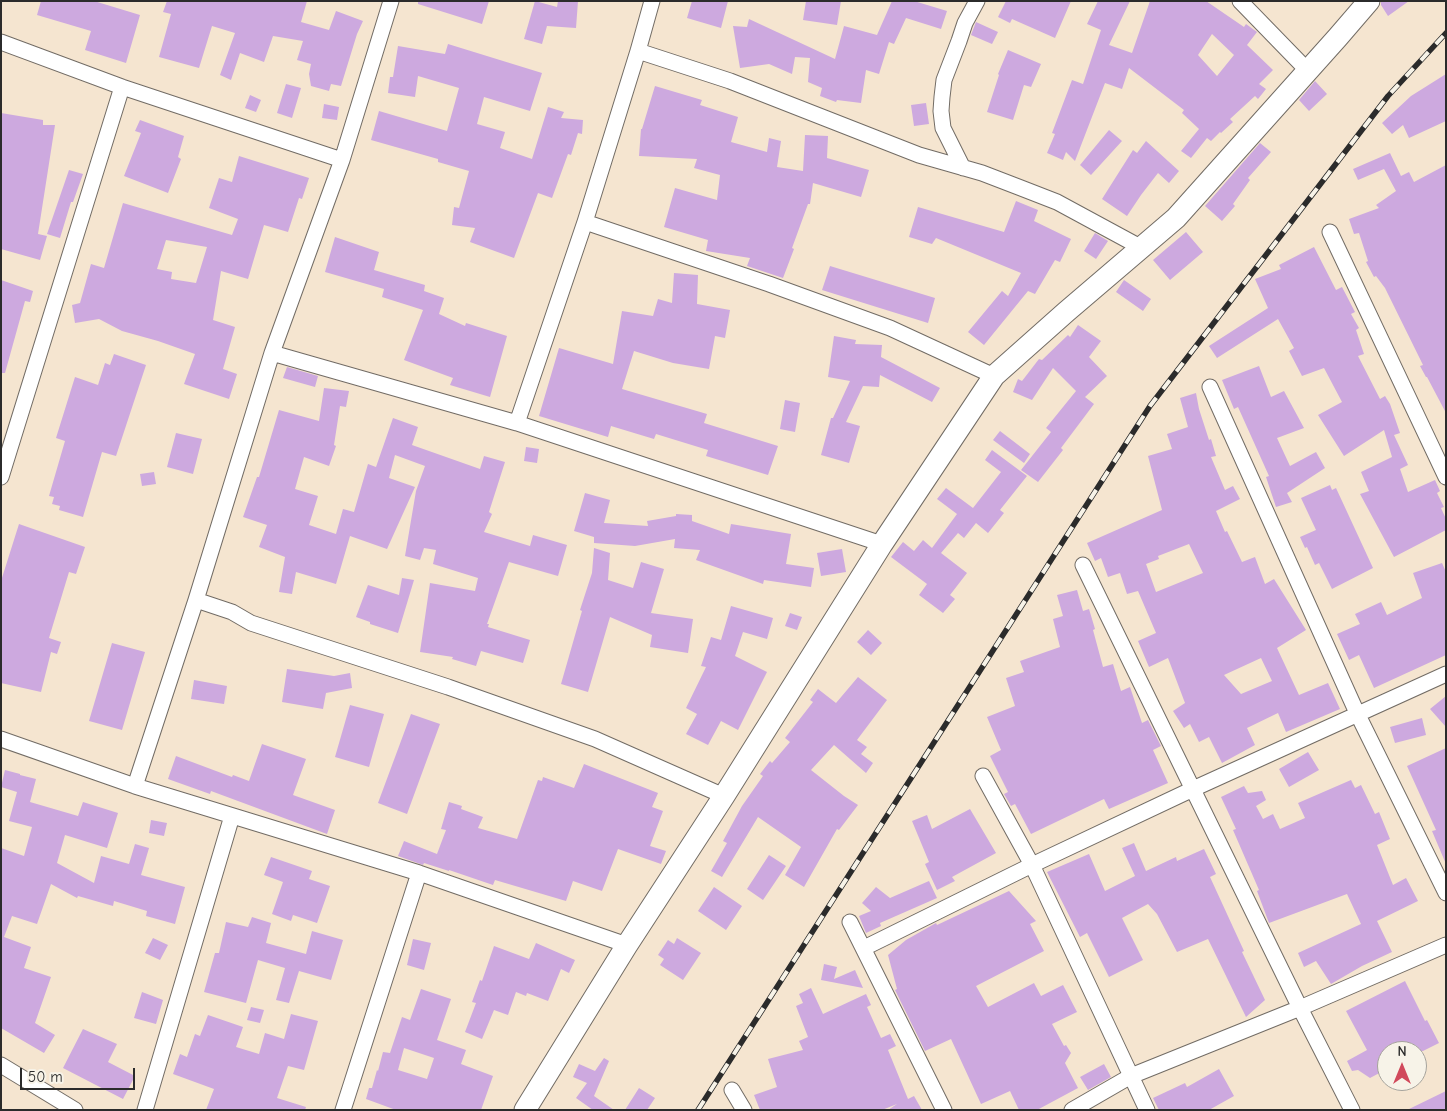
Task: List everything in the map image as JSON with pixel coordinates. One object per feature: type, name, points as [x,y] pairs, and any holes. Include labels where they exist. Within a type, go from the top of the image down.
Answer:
[{"type":"street","points":[[136,786],[196,600],[272,353],[342,160],[391,1]]},
{"type":"street","points":[[517,423],[585,222],[652,1]]},
{"type":"street","points":[[963,168],[944,128],[941,111],[944,80],[965,23],[977,1]]},
{"type":"street","points":[[1240,1],[1308,71]]},
{"type":"street","points":[[525,1110],[627,945],[724,796],[882,544],[994,376],[1176,218],[1369,1]]},
{"type":"street","points":[[1,42],[122,87],[342,160]]},
{"type":"street","points":[[638,51],[730,81],[919,155],[982,173],[1057,202],[1142,248]]},
{"type":"street","points":[[1,477],[122,87]]},
{"type":"street","points":[[585,222],[769,284],[890,328],[994,376]]},
{"type":"street","points":[[1330,232],[1446,477]]},
{"type":"street","points":[[272,353],[517,423],[882,544]]},
{"type":"street","points":[[1210,387],[1357,713],[1446,893]]},
{"type":"street","points":[[1082,565],[1352,1110]]},
{"type":"street","points":[[196,600],[232,612],[251,623],[448,687],[595,739],[724,796]]},
{"type":"street","points":[[864,948],[1032,865],[1193,789],[1446,674]]},
{"type":"street","points":[[1,739],[136,786],[420,873],[627,945]]},
{"type":"street","points":[[983,776],[1032,865],[1148,1110]]},
{"type":"street","points":[[145,1110],[232,816]]},
{"type":"street","points":[[342,1110],[420,873]]},
{"type":"street","points":[[850,922],[944,1110]]},
{"type":"street","points":[[1072,1110],[1131,1076],[1300,1008],[1446,945]]},
{"type":"street","points":[[1,1065],[75,1110]]},
{"type":"street","points":[[732,1090],[744,1110]]},
{"type":"building","points":[[41,1],[94,1],[140,15],[126,63],[85,50],[91,31],[37,15]]},
{"type":"building","points":[[167,1],[307,1],[301,22],[329,30],[336,11],[363,21],[357,34],[341,86],[331,84],[329,91],[311,86],[309,74],[311,64],[297,60],[303,41],[273,36],[264,62],[240,53],[231,80],[220,75],[235,33],[212,26],[199,68],[159,57],[171,14],[163,12]]},
{"type":"building","points":[[418,1],[489,1],[482,24],[418,4]]},
{"type":"building","points":[[535,1],[557,7],[558,1],[578,1],[576,28],[547,26],[542,44],[524,39]]},
{"type":"building","points":[[692,1],[728,1],[721,28],[687,18]]},
{"type":"building","points":[[806,1],[841,1],[837,25],[803,20]]},
{"type":"building","points":[[892,1],[914,1],[947,11],[941,29],[906,18],[894,44],[889,42],[879,74],[866,70],[861,103],[837,100],[836,102],[820,96],[822,88],[808,82],[810,58],[795,57],[792,74],[769,64],[740,68],[733,26],[747,27],[749,19],[835,59],[844,26],[877,35]]},
{"type":"building","points":[[1006,1],[1071,1],[1055,38],[1012,19],[1010,23],[998,17]]},
{"type":"building","points":[[1098,1],[1130,1],[1109,45],[1132,53],[1150,1],[1206,1],[1244,27],[1246,24],[1257,32],[1247,45],[1273,70],[1259,84],[1266,89],[1258,99],[1255,96],[1230,119],[1233,122],[1211,141],[1207,138],[1191,158],[1181,151],[1199,129],[1182,113],[1184,110],[1129,68],[1122,89],[1105,83],[1075,161],[1066,152],[1063,160],[1047,153],[1055,134],[1052,133],[1072,80],[1083,84],[1101,30],[1087,24]],"holes":[[[1212,34],[1234,55],[1217,76],[1198,55]]]},
{"type":"building","points":[[1381,1],[1409,1],[1388,16],[1381,5]]},
{"type":"building","points":[[976,22],[998,32],[992,44],[971,35]]},
{"type":"building","points":[[448,44],[542,73],[530,111],[484,97],[477,124],[505,132],[500,148],[532,159],[548,107],[564,112],[561,118],[583,120],[582,134],[578,133],[571,155],[568,154],[552,198],[538,193],[514,258],[470,242],[475,228],[452,225],[454,207],[459,208],[469,171],[438,162],[438,159],[371,140],[379,111],[447,131],[459,88],[418,76],[415,97],[388,93],[390,77],[393,77],[398,46],[445,54]]},
{"type":"building","points":[[1008,50],[1041,64],[1031,87],[1024,85],[1013,120],[987,112],[998,74]]},
{"type":"building","points":[[1446,74],[1446,121],[1409,138],[1403,125],[1392,134],[1382,123],[1411,96]]},
{"type":"building","points":[[1315,81],[1327,94],[1309,111],[1299,100]]},
{"type":"building","points":[[286,84],[301,88],[292,118],[277,113]]},
{"type":"building","points":[[655,86],[702,100],[700,105],[738,117],[731,142],[767,152],[769,138],[781,141],[777,167],[803,171],[805,135],[828,136],[827,158],[869,170],[861,197],[813,183],[810,204],[808,204],[783,278],[747,266],[750,258],[706,251],[708,240],[664,227],[675,188],[717,200],[720,175],[694,168],[697,159],[639,156],[641,129]]},
{"type":"building","points":[[250,95],[261,100],[256,112],[245,108]]},
{"type":"building","points":[[926,103],[929,124],[914,126],[911,105]]},
{"type":"building","points":[[324,104],[339,107],[337,120],[322,118]]},
{"type":"building","points":[[1,113],[43,120],[43,125],[55,125],[38,234],[47,236],[40,260],[1,249]]},
{"type":"building","points":[[140,120],[184,136],[178,157],[181,159],[168,193],[124,176],[141,133],[135,131]]},
{"type":"building","points":[[1109,130],[1122,141],[1091,175],[1080,165]]},
{"type":"building","points":[[1146,141],[1179,171],[1169,183],[1158,173],[1127,216],[1102,199],[1133,150],[1137,153]]},
{"type":"building","points":[[1260,143],[1271,152],[1248,178],[1250,180],[1233,204],[1235,206],[1222,221],[1205,206]]},
{"type":"building","points":[[1390,153],[1401,176],[1409,172],[1414,182],[1446,165],[1446,413],[1420,366],[1423,365],[1385,288],[1376,276],[1374,277],[1366,262],[1368,261],[1359,233],[1354,234],[1349,219],[1379,208],[1376,205],[1396,191],[1384,169],[1358,180],[1353,169]]},
{"type":"building","points":[[239,156],[309,178],[302,199],[299,198],[288,232],[264,225],[248,279],[221,271],[213,320],[235,327],[223,369],[237,374],[229,399],[184,384],[195,354],[122,331],[99,319],[75,323],[72,305],[80,303],[91,264],[104,268],[123,203],[232,235],[238,219],[209,208],[219,178],[232,182]],"holes":[[[166,240],[207,247],[196,283],[171,279],[172,272],[157,269]]]},
{"type":"building","points":[[69,170],[83,174],[73,202],[71,202],[60,238],[47,234]]},
{"type":"building","points":[[1016,201],[1038,210],[1034,221],[1071,239],[1060,262],[1055,260],[1035,294],[1028,291],[984,345],[968,332],[1002,291],[1008,296],[1021,273],[936,238],[932,244],[909,237],[918,207],[1004,232]]},
{"type":"building","points":[[1186,232],[1203,252],[1170,280],[1153,260]]},
{"type":"building","points":[[1095,233],[1108,241],[1096,259],[1084,251]]},
{"type":"building","points":[[335,237],[379,252],[374,270],[425,285],[424,291],[444,298],[439,314],[465,326],[466,323],[507,336],[490,397],[450,385],[453,378],[404,360],[423,310],[382,297],[384,289],[325,272]]},
{"type":"building","points":[[1314,247],[1336,290],[1342,287],[1355,312],[1351,314],[1359,328],[1356,330],[1364,354],[1358,356],[1380,399],[1385,396],[1390,404],[1400,433],[1394,435],[1408,465],[1400,469],[1408,492],[1435,480],[1440,491],[1437,493],[1444,507],[1441,508],[1446,519],[1446,530],[1394,557],[1360,494],[1369,491],[1361,472],[1392,457],[1384,430],[1344,456],[1318,415],[1342,402],[1324,368],[1302,376],[1289,351],[1294,348],[1278,319],[1217,358],[1209,346],[1268,308],[1255,279],[1281,269],[1279,265]]},
{"type":"building","points":[[830,266],[935,298],[928,323],[822,290]]},
{"type":"building","points":[[674,273],[698,275],[697,304],[730,310],[725,338],[715,336],[709,369],[673,363],[634,351],[622,389],[707,414],[704,423],[778,446],[768,475],[706,456],[708,450],[656,434],[654,439],[611,426],[608,437],[539,416],[559,348],[613,364],[622,311],[653,316],[658,299],[672,303]]},
{"type":"building","points":[[1,280],[33,291],[30,302],[25,301],[5,373],[1,373]]},
{"type":"building","points":[[1124,280],[1151,299],[1143,311],[1116,292]]},
{"type":"building","points":[[1078,325],[1101,341],[1089,357],[1107,376],[1085,397],[1094,404],[1061,448],[1063,450],[1038,482],[1021,470],[1051,432],[1046,428],[1076,391],[1053,368],[1032,400],[1013,392],[1018,379],[1022,381],[1039,359],[1042,360],[1068,335],[1070,337]]},
{"type":"building","points":[[834,336],[856,340],[855,344],[882,345],[881,357],[940,388],[932,402],[880,375],[879,387],[863,386],[846,422],[860,426],[849,463],[821,455],[831,418],[833,418],[850,381],[828,377]]},
{"type":"building","points":[[114,354],[146,365],[116,456],[102,452],[83,517],[59,510],[60,506],[52,504],[54,497],[49,496],[65,441],[56,438],[75,377],[98,385],[105,363],[110,365]]},
{"type":"building","points":[[1259,366],[1271,397],[1284,391],[1304,428],[1277,438],[1290,466],[1316,452],[1325,468],[1287,493],[1292,502],[1276,507],[1266,477],[1269,476],[1238,407],[1234,409],[1222,380]]},
{"type":"building","points":[[287,367],[318,376],[315,387],[283,378]]},
{"type":"building","points":[[324,388],[349,391],[346,407],[340,406],[334,445],[336,446],[329,466],[304,457],[295,489],[318,496],[309,525],[336,534],[343,509],[354,512],[368,464],[376,467],[393,418],[418,427],[412,445],[480,469],[484,456],[505,462],[489,512],[492,514],[484,532],[530,546],[533,535],[567,545],[558,576],[509,562],[487,624],[489,624],[488,627],[530,640],[523,663],[481,651],[476,666],[452,659],[453,657],[420,652],[430,583],[475,591],[478,578],[433,564],[436,550],[424,548],[420,560],[405,556],[416,491],[425,466],[395,455],[389,478],[415,487],[387,549],[350,536],[336,584],[296,572],[292,594],[279,592],[285,557],[259,547],[267,525],[243,517],[257,477],[259,477],[279,410],[319,421]]},
{"type":"building","points":[[1196,393],[1199,409],[1216,456],[1211,457],[1225,490],[1233,486],[1240,499],[1216,511],[1225,532],[1227,531],[1242,562],[1255,557],[1265,584],[1274,579],[1306,630],[1277,648],[1299,695],[1328,683],[1340,709],[1286,732],[1278,713],[1247,728],[1255,745],[1222,763],[1209,737],[1199,742],[1190,724],[1184,728],[1173,711],[1185,703],[1168,658],[1149,667],[1138,641],[1156,633],[1138,591],[1127,594],[1120,573],[1108,577],[1101,558],[1095,561],[1087,543],[1162,510],[1148,456],[1172,449],[1167,434],[1188,427],[1180,398]],"holes":[[[1189,544],[1203,573],[1156,592],[1146,564],[1159,559],[1158,556]],[[1261,658],[1272,681],[1241,694],[1224,675]]]},
{"type":"building","points":[[785,400],[800,403],[795,432],[780,429]]},
{"type":"building","points":[[1000,431],[1030,454],[1024,463],[993,440]]},
{"type":"building","points":[[176,433],[202,439],[193,474],[167,467]]},
{"type":"building","points":[[526,447],[539,449],[537,463],[524,461]]},
{"type":"building","points":[[992,450],[1027,476],[1000,510],[1004,513],[988,533],[976,523],[964,538],[958,533],[941,553],[967,573],[950,595],[955,599],[943,613],[919,595],[927,584],[891,557],[903,542],[914,551],[923,540],[932,548],[957,514],[937,499],[946,488],[973,508],[1001,472],[985,460]]},
{"type":"building","points":[[154,472],[156,484],[142,486],[140,474]]},
{"type":"building","points":[[1330,485],[1332,490],[1336,488],[1373,568],[1332,589],[1319,563],[1315,565],[1300,537],[1316,530],[1301,498]]},
{"type":"building","points":[[585,493],[610,500],[604,523],[648,526],[647,521],[676,516],[676,514],[692,515],[692,521],[729,534],[731,524],[791,534],[786,564],[814,568],[811,587],[764,580],[763,584],[696,560],[700,550],[674,548],[675,539],[635,546],[594,543],[594,537],[574,531]]},
{"type":"building","points":[[19,524],[85,547],[76,574],[69,572],[49,638],[61,642],[57,654],[51,652],[41,692],[1,683],[1,581]]},
{"type":"building","points":[[594,548],[610,553],[608,580],[633,588],[641,562],[664,569],[651,613],[693,619],[688,653],[650,647],[652,635],[610,617],[588,692],[561,684],[582,611],[580,610],[592,573]]},
{"type":"building","points":[[842,549],[846,572],[821,576],[817,553]]},
{"type":"building","points":[[1442,563],[1446,572],[1446,655],[1374,688],[1359,655],[1349,660],[1337,634],[1360,624],[1355,614],[1381,602],[1387,615],[1422,598],[1413,573]]},
{"type":"building","points":[[402,578],[414,580],[398,633],[370,624],[370,622],[356,617],[368,585],[399,595]]},
{"type":"building","points":[[1077,590],[1083,611],[1089,609],[1103,667],[1113,664],[1121,691],[1130,687],[1142,723],[1148,720],[1161,746],[1153,750],[1168,783],[1109,809],[1104,799],[1031,834],[1015,804],[1011,806],[1004,794],[1008,792],[990,756],[1001,750],[987,717],[1015,706],[1006,678],[1024,672],[1020,661],[1060,647],[1053,619],[1063,616],[1057,595]]},
{"type":"building","points":[[731,606],[773,618],[767,639],[743,632],[735,656],[767,672],[738,730],[721,721],[708,745],[686,734],[697,714],[686,708],[706,667],[701,666],[711,637],[721,640]]},
{"type":"building","points":[[790,613],[802,617],[797,630],[785,626]]},
{"type":"building","points":[[868,630],[882,643],[871,655],[857,642]]},
{"type":"building","points":[[112,643],[145,652],[122,730],[89,721]]},
{"type":"building","points":[[287,669],[334,676],[350,673],[352,688],[326,693],[323,709],[282,702]]},
{"type":"building","points":[[858,677],[887,700],[857,740],[867,747],[861,754],[873,763],[866,773],[834,745],[811,770],[858,805],[839,830],[837,829],[804,887],[785,875],[801,847],[758,817],[722,877],[711,871],[727,843],[723,841],[742,806],[763,776],[760,774],[770,761],[772,763],[790,742],[785,738],[813,702],[810,700],[818,689],[836,703]]},
{"type":"building","points":[[194,680],[227,686],[224,704],[191,699]]},
{"type":"building","points":[[1446,696],[1446,727],[1430,709]]},
{"type":"building","points":[[350,705],[384,714],[369,767],[335,757]]},
{"type":"building","points":[[411,714],[440,724],[407,814],[378,803]]},
{"type":"building","points":[[1422,718],[1426,735],[1395,743],[1390,727]]},
{"type":"building","points":[[262,744],[306,759],[293,795],[335,810],[327,834],[211,791],[210,794],[168,779],[176,756],[232,777],[233,775],[249,781]]},
{"type":"building","points":[[1446,748],[1446,864],[1432,831],[1436,830],[1407,766]]},
{"type":"building","points":[[1308,752],[1319,770],[1289,787],[1279,769]]},
{"type":"building","points":[[584,764],[658,793],[652,807],[663,811],[650,846],[666,851],[661,864],[618,849],[602,891],[573,881],[566,901],[495,880],[493,885],[449,870],[424,863],[423,865],[398,856],[404,841],[437,854],[446,830],[441,829],[449,802],[462,806],[461,809],[483,817],[478,828],[517,839],[538,780],[542,781],[543,777],[574,788]]},
{"type":"building","points":[[5,770],[36,779],[30,802],[78,816],[83,802],[118,813],[107,848],[65,835],[57,863],[94,883],[101,856],[129,864],[135,844],[149,848],[141,875],[185,887],[175,924],[146,916],[147,911],[114,901],[113,906],[78,896],[77,898],[51,884],[37,924],[12,916],[4,937],[31,947],[24,968],[51,977],[35,1023],[55,1035],[44,1053],[1,1028],[1,848],[24,856],[32,827],[9,821],[17,792],[1,787]]},
{"type":"building","points":[[1351,780],[1355,788],[1361,785],[1375,814],[1379,812],[1390,839],[1377,845],[1393,885],[1406,878],[1418,901],[1377,921],[1392,952],[1362,966],[1331,984],[1316,961],[1304,967],[1298,953],[1361,924],[1347,894],[1269,923],[1257,891],[1259,890],[1233,830],[1236,829],[1221,797],[1244,786],[1248,793],[1262,791],[1266,800],[1256,806],[1263,819],[1273,814],[1280,829],[1305,818],[1298,803]]},
{"type":"building","points":[[970,809],[996,853],[952,877],[955,881],[937,890],[925,864],[929,862],[912,821],[927,815],[932,829]]},
{"type":"building","points":[[151,820],[167,823],[164,836],[149,833]]},
{"type":"building","points":[[1134,843],[1146,871],[1176,857],[1177,861],[1204,849],[1216,874],[1210,877],[1265,1000],[1246,1017],[1208,939],[1177,952],[1157,914],[1148,904],[1122,918],[1143,960],[1109,977],[1087,933],[1080,937],[1047,872],[1089,854],[1105,891],[1135,876],[1122,848]]},
{"type":"building","points":[[769,855],[786,866],[763,900],[747,889]]},
{"type":"building","points":[[271,857],[312,871],[309,879],[330,886],[317,923],[293,915],[291,921],[272,914],[283,882],[264,875]]},
{"type":"building","points":[[929,881],[937,898],[880,923],[881,926],[866,933],[859,916],[871,911],[862,903],[876,887],[890,898]]},
{"type":"building","points":[[714,887],[742,906],[726,930],[698,911]]},
{"type":"building","points":[[1009,891],[1036,921],[1030,924],[1044,951],[976,986],[988,1007],[1034,983],[1041,996],[1063,985],[1077,1012],[1052,1024],[1064,1046],[1066,1045],[1071,1053],[1065,1063],[1078,1088],[1037,1110],[1019,1110],[1010,1091],[981,1104],[951,1039],[925,1051],[895,990],[897,989],[888,955],[906,940],[936,923],[937,925]]},
{"type":"building","points":[[252,917],[271,923],[266,943],[306,954],[312,931],[343,940],[331,980],[299,971],[289,1003],[276,1000],[285,968],[258,960],[246,1003],[204,992],[215,953],[219,953],[226,922],[248,927]]},
{"type":"building","points":[[153,938],[168,945],[160,960],[145,953]]},
{"type":"building","points":[[677,938],[701,953],[683,980],[660,965],[664,959],[658,955],[668,940],[674,944]]},
{"type":"building","points":[[413,939],[431,943],[424,970],[407,965]]},
{"type":"building","points":[[536,943],[575,960],[569,973],[561,969],[548,1001],[527,993],[526,996],[516,992],[508,1015],[494,1010],[482,1039],[465,1032],[476,1003],[472,1002],[480,980],[482,981],[494,946],[529,959]]},
{"type":"building","points":[[824,964],[837,967],[834,979],[855,970],[863,988],[821,980]]},
{"type":"building","points":[[1405,981],[1425,1021],[1427,1020],[1439,1043],[1427,1049],[1427,1041],[1377,1041],[1377,1074],[1370,1078],[1358,1070],[1352,1071],[1347,1061],[1367,1050],[1346,1011]]},
{"type":"building","points":[[811,988],[823,1014],[866,994],[871,1005],[867,1007],[881,1038],[890,1034],[896,1046],[888,1050],[908,1099],[914,1096],[922,1110],[888,1110],[897,1104],[882,1110],[760,1110],[754,1095],[777,1087],[768,1059],[803,1050],[799,1041],[808,1037],[796,1006],[803,1003],[799,994]]},
{"type":"building","points":[[421,989],[451,999],[437,1040],[466,1050],[461,1064],[493,1076],[481,1110],[396,1110],[366,1099],[369,1088],[372,1088],[383,1052],[390,1053],[402,1017],[410,1020]],"holes":[[[404,1048],[434,1058],[427,1079],[398,1070]]]},
{"type":"building","points":[[142,992],[163,1000],[156,1024],[134,1018]]},
{"type":"building","points":[[251,1007],[264,1010],[260,1023],[247,1020]]},
{"type":"building","points":[[291,1014],[318,1021],[304,1070],[288,1066],[277,1098],[306,1107],[305,1110],[206,1110],[214,1089],[173,1074],[180,1054],[187,1057],[195,1034],[200,1036],[208,1015],[243,1027],[236,1047],[259,1054],[265,1033],[284,1039]]},
{"type":"building","points":[[83,1029],[117,1044],[108,1062],[135,1076],[123,1099],[63,1068]]},
{"type":"building","points":[[604,1058],[609,1061],[594,1096],[614,1110],[593,1110],[576,1098],[587,1083],[573,1077],[579,1064],[595,1071]]},
{"type":"building","points":[[1104,1064],[1111,1077],[1088,1090],[1080,1077]]},
{"type":"building","points":[[1219,1069],[1234,1096],[1209,1110],[1159,1110],[1153,1098],[1185,1083],[1187,1087]]},
{"type":"building","points":[[639,1088],[655,1098],[647,1110],[625,1110]]},
{"type":"building","points":[[1446,1091],[1446,1110],[1407,1110]]},
{"type":"railway","points":[[698,1110],[1150,406],[1388,96],[1446,33]]}]
